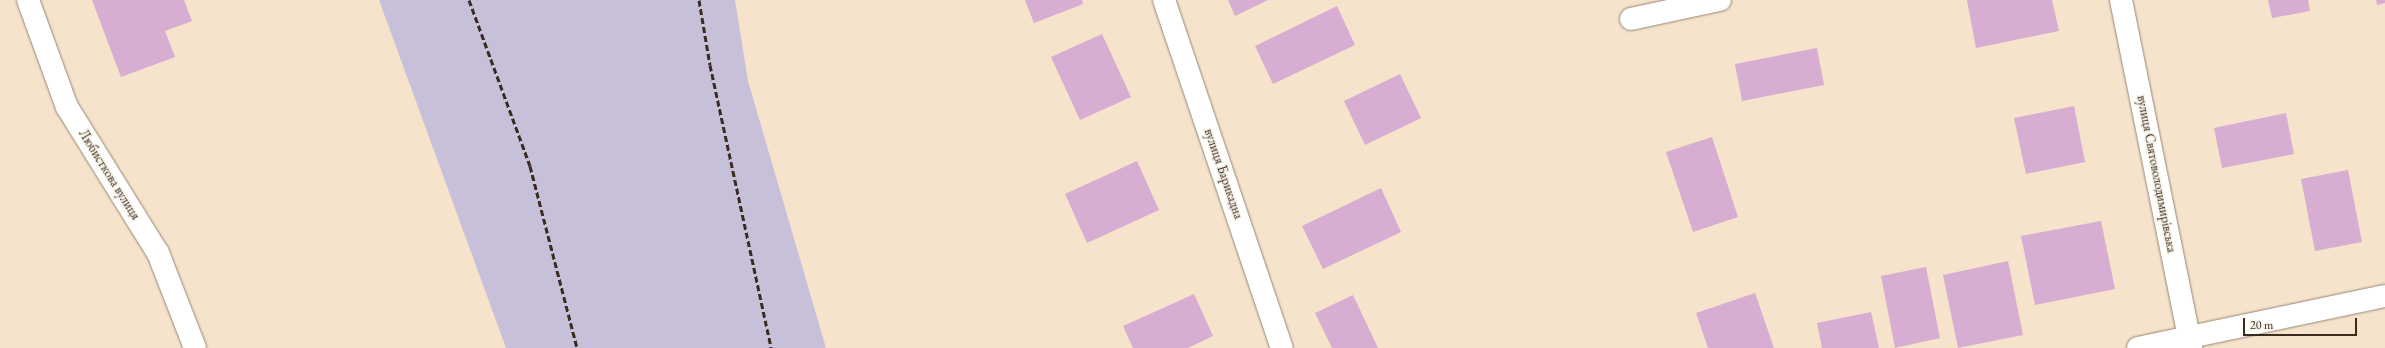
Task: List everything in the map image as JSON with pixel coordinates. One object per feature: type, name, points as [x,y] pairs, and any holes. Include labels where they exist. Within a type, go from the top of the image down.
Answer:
[{"type":"street","name":"Любисткова вулиця","points":[[28,0],[67,107],[158,253],[194,348]]},
{"type":"street","name":"вулиця Барикадна","points":[[1164,0],[1282,348]]},
{"type":"street","points":[[1631,19],[1720,0]]},
{"type":"street","name":"вулиця Святоволодимирівська","points":[[2121,0],[2189,342]]},
{"type":"street","points":[[2138,348],[2189,342],[2385,296]]},
{"type":"shaded area","points":[[379,0],[735,0],[748,81],[826,348],[506,348]]},
{"type":"building","points":[[92,0],[184,0],[192,21],[165,31],[175,57],[121,77]]},
{"type":"building","points":[[1025,0],[1082,0],[1083,4],[1034,23]]},
{"type":"building","points":[[1228,0],[1268,0],[1235,16]]},
{"type":"building","points":[[1967,0],[2052,0],[2059,31],[1976,48]]},
{"type":"building","points":[[2268,0],[2308,0],[2310,11],[2272,18]]},
{"type":"building","points":[[2376,0],[2385,0],[2385,3],[2377,5]]},
{"type":"building","points":[[1337,6],[1355,45],[1273,84],[1255,46]]},
{"type":"building","points":[[1102,34],[1131,97],[1080,120],[1051,57]]},
{"type":"building","points":[[1817,48],[1824,85],[1742,101],[1735,64]]},
{"type":"building","points":[[1400,74],[1421,118],[1365,145],[1344,101]]},
{"type":"building","points":[[2074,106],[2085,162],[2026,174],[2014,118]]},
{"type":"building","points":[[2286,113],[2294,154],[2222,168],[2214,128]]},
{"type":"building","points":[[1712,137],[1738,217],[1693,232],[1666,152]]},
{"type":"building","points":[[1137,161],[1159,210],[1087,243],[1065,194]]},
{"type":"building","points":[[2348,170],[2362,242],[2315,251],[2301,179]]},
{"type":"building","points":[[1381,188],[1401,232],[1323,269],[1302,226]]},
{"type":"building","points":[[2101,221],[2115,289],[2035,305],[2021,236]]},
{"type":"building","points":[[2008,261],[2023,335],[1958,348],[1943,275]]},
{"type":"building","points":[[1926,267],[1940,338],[1895,348],[1881,276]]},
{"type":"building","points":[[1755,293],[1774,348],[1708,348],[1696,313]]},
{"type":"building","points":[[1194,294],[1213,336],[1188,348],[1133,348],[1123,326]]},
{"type":"building","points":[[1353,295],[1378,348],[1332,348],[1315,313]]},
{"type":"building","points":[[1871,312],[1879,348],[1822,348],[1817,323]]},
{"type":"railway","points":[[469,0],[530,166],[577,348]]},
{"type":"railway","points":[[699,0],[710,65],[771,348]]}]
